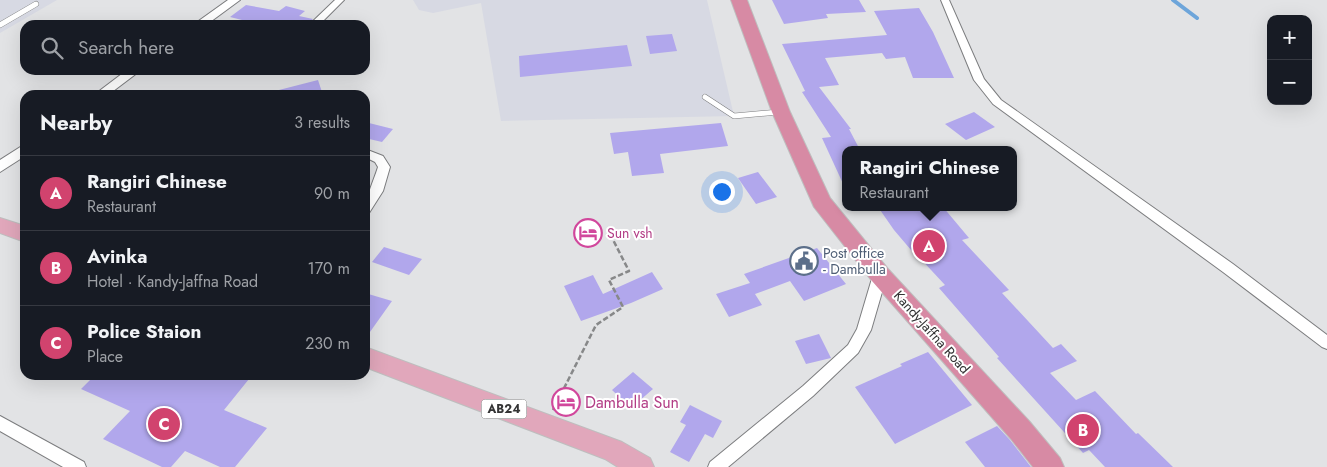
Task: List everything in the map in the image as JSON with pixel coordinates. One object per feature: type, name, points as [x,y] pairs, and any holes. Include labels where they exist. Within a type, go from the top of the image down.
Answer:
[{"type":"highway","name":"Kandy-Jaffna Road","points":[[739,0],[781,112],[822,202],[880,275],[1020,430],[1050,467]]},
{"type":"main road","points":[[0,225],[20,232]]},
{"type":"main road","name":"AB24","points":[[370,359],[613,450],[641,467]]},
{"type":"street","points":[[206,20],[235,0]]},
{"type":"street","points":[[319,20],[340,0]]},
{"type":"street","points":[[945,0],[980,80],[997,102],[1228,268],[1327,343]]},
{"type":"street","points":[[107,90],[129,75]]},
{"type":"street","points":[[0,167],[20,153]]},
{"type":"street","points":[[370,155],[379,159],[384,167],[377,191],[370,202]]},
{"type":"street","points":[[716,467],[808,391],[853,349],[864,330],[880,275]]},
{"type":"street","points":[[0,423],[78,467]]},
{"type":"lane","points":[[0,26],[36,4]]},
{"type":"lane","points":[[705,97],[734,116],[781,112]]},
{"type":"path","points":[[545,424],[596,325],[624,307],[609,280],[628,271],[608,230]]},
{"type":"shaded area","points":[[0,0],[57,0],[20,20],[0,33]]},
{"type":"shaded area","points":[[413,0],[707,0],[734,116],[501,121],[481,3],[433,13],[419,10]]},
{"type":"building","points":[[772,0],[859,0],[866,12],[826,14],[828,18],[784,24]]},
{"type":"building","points":[[246,5],[279,11],[286,6],[305,11],[299,16],[313,19],[242,20],[230,17]]},
{"type":"building","points":[[919,8],[933,32],[954,78],[913,78],[905,57],[886,59],[882,53],[825,58],[839,85],[819,87],[851,129],[849,129],[858,146],[842,146],[842,181],[822,138],[831,137],[802,92],[805,91],[782,44],[887,35],[874,11]]},
{"type":"building","points":[[672,34],[677,51],[650,54],[646,36]]},
{"type":"building","points":[[627,45],[632,66],[520,77],[519,56]]},
{"type":"building","points":[[318,80],[321,90],[279,90]]},
{"type":"building","points":[[974,112],[995,127],[966,140],[945,124]]},
{"type":"building","points":[[370,123],[393,129],[382,142],[370,139]]},
{"type":"building","points":[[721,123],[728,146],[660,154],[664,173],[632,176],[628,152],[614,154],[610,133]]},
{"type":"building","points":[[758,172],[777,197],[756,204],[738,178]]},
{"type":"building","points":[[881,211],[946,211],[969,238],[962,240],[1009,290],[1002,293],[1053,348],[1061,344],[1077,361],[1050,373],[1076,400],[1095,391],[1136,434],[1138,433],[1173,467],[1105,467],[1089,450],[1083,453],[997,358],[999,357],[939,288],[945,285],[894,230]]},
{"type":"building","points":[[384,247],[422,259],[409,275],[372,262]]},
{"type":"building","name":"Post office - Dambulla","points":[[817,248],[846,284],[804,301],[790,281],[755,294],[762,305],[729,317],[716,294],[750,283],[744,274]]},
{"type":"building","points":[[652,272],[663,289],[581,321],[564,286],[593,275],[603,294]]},
{"type":"building","points":[[370,294],[392,301],[370,332]]},
{"type":"building","points":[[819,334],[831,358],[806,364],[795,341]]},
{"type":"building","points":[[928,352],[972,405],[895,444],[855,387]]},
{"type":"building","points":[[633,372],[653,389],[631,408],[612,390]]},
{"type":"building","points":[[90,380],[248,380],[224,410],[267,428],[235,467],[220,467],[185,451],[171,467],[162,467],[103,439],[130,411],[81,389]]},
{"type":"building","points":[[690,405],[722,421],[713,438],[705,434],[689,462],[670,452],[686,425],[680,422]]},
{"type":"building","points":[[997,426],[1031,467],[985,467],[965,442]]},
{"type":"waterway","points":[[1173,0],[1197,18]]},
{"type":"place","name":"Sun vsh","points":[[588,233]]},
{"type":"place","name":"Rangiri Chinese","points":[[929,246]]},
{"type":"place","name":"Post office - Dambulla","points":[[804,261]]},
{"type":"place","name":"Dambulla Sun","points":[[566,402]]},
{"type":"place","name":"Police Staion","points":[[164,424]]},
{"type":"place","name":"Avinka","points":[[1083,430]]}]
